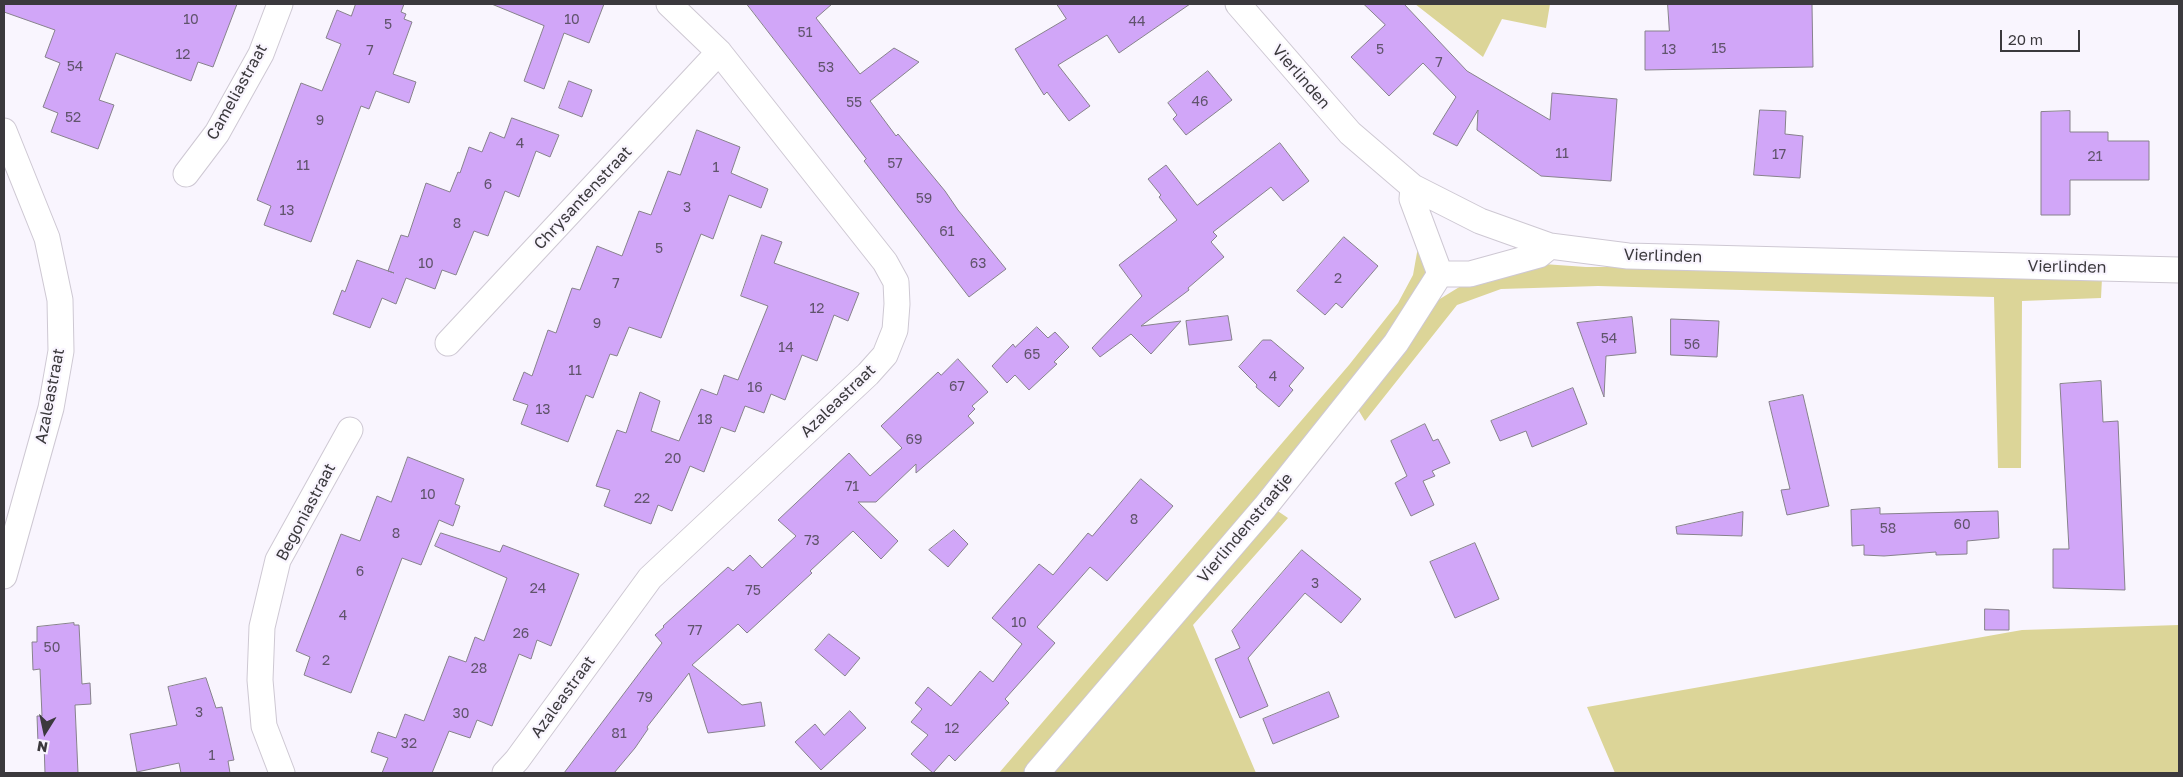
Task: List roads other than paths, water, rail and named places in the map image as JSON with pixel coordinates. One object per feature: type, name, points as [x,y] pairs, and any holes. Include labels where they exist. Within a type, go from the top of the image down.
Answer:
[{"type":"street","name":"Cameliastraat","points":[[186,174],[217,133],[261,54],[280,4]]},
{"type":"street","name":"Azaleastraat","points":[[505,773],[517,760],[650,578],[868,374],[885,354],[894,330],[897,304],[896,282],[885,262],[719,52],[669,4]]},
{"type":"street","name":"Vierlinden","points":[[1238,4],[1350,133],[1413,187],[1480,221],[1550,246],[1628,256],[2179,270]]},
{"type":"street","name":"Chrysantenstraat","points":[[448,343],[719,52]]},
{"type":"street","name":"Azaleastraat","points":[[4,131],[47,238],[60,300],[61,351],[51,408],[4,576]]},
{"type":"street","points":[[1413,187],[1412,199],[1440,274],[1470,274],[1539,255],[1550,246]]},
{"type":"street","name":"Vierlindenstraatje","points":[[1037,773],[1277,492],[1396,343],[1440,274]]},
{"type":"street","name":"Begoniastraat","points":[[282,773],[264,726],[260,680],[262,627],[278,560],[350,430]]}]
